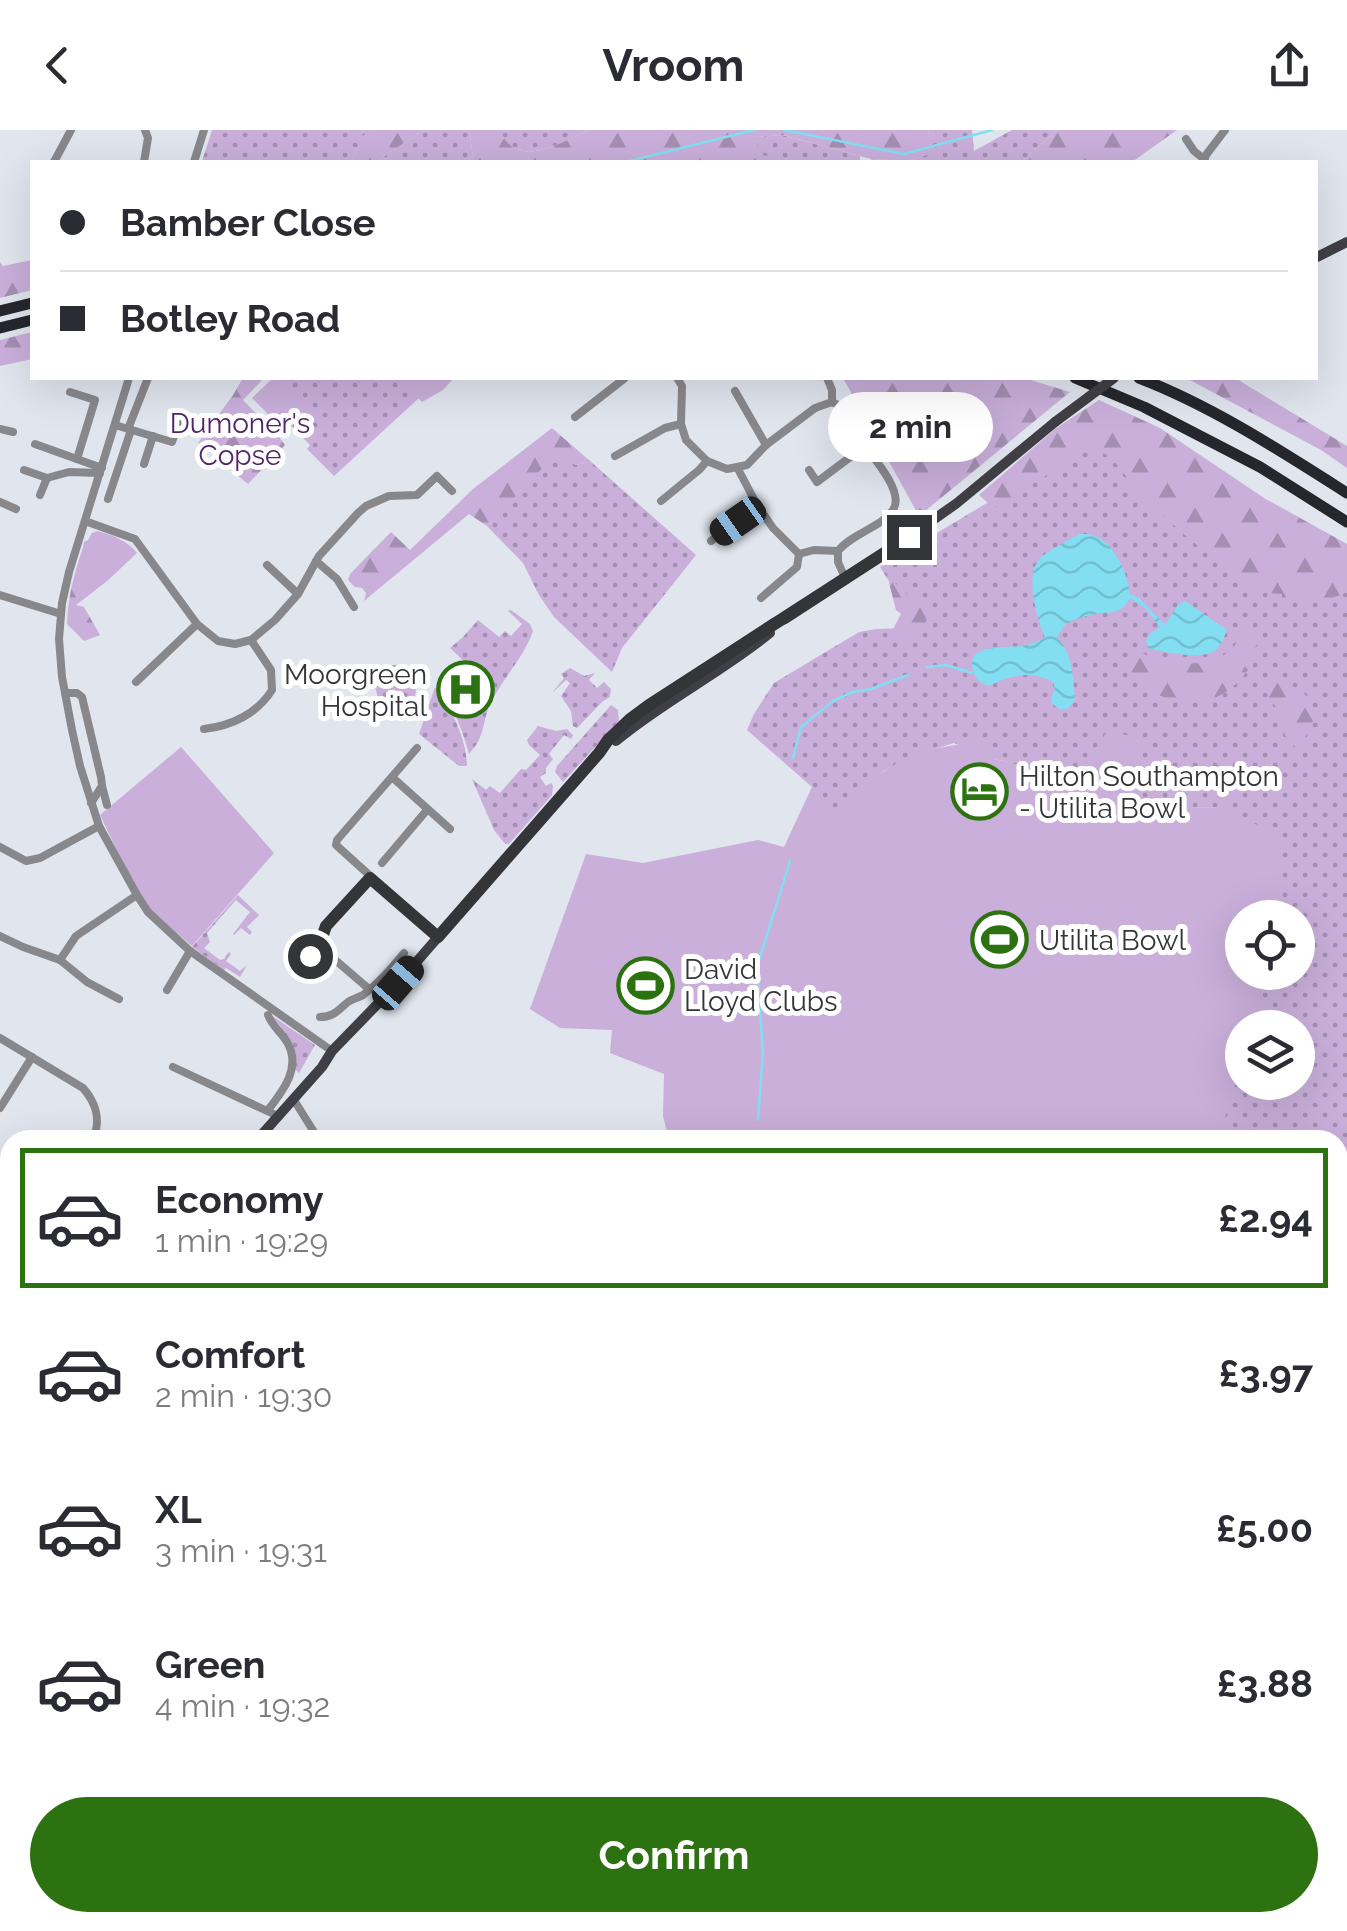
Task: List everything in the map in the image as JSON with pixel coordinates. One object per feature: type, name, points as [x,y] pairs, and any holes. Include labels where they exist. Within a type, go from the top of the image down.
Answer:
[{"type":"highway","points":[[0,311],[30,304]]},
{"type":"highway","points":[[0,328],[30,320]]},
{"type":"highway","points":[[1080,380],[1144,407],[1260,467],[1347,522]]},
{"type":"highway","points":[[1144,380],[1276,448],[1347,492]]},
{"type":"main road","points":[[1318,256],[1347,242]]},
{"type":"main road","points":[[263,1130],[273,1113],[294,1100],[332,1050],[398,983],[599,753],[746,652],[785,619],[957,503],[1111,380]]},
{"type":"street","points":[[55,160],[70,130]]},
{"type":"street","points":[[144,160],[148,135],[145,130]]},
{"type":"street","points":[[195,160],[204,130]]},
{"type":"street","points":[[1205,160],[1225,130]]},
{"type":"street","points":[[1186,139],[1203,160]]},
{"type":"street","points":[[129,380],[70,572],[61,614],[59,639],[65,693],[80,766],[100,826],[148,912],[190,951],[332,1050]]},
{"type":"street","points":[[108,500],[147,380]]},
{"type":"street","points":[[575,417],[622,380]]},
{"type":"street","points":[[678,380],[686,440],[707,461],[727,469],[747,465],[766,444],[815,408],[832,402],[847,414],[890,481],[896,505],[838,551],[846,580]]},
{"type":"street","points":[[828,380],[832,402]]},
{"type":"street","points":[[734,391],[766,444]]},
{"type":"street","points":[[70,392],[95,400],[77,460]]},
{"type":"street","points":[[115,425],[172,442],[181,414],[198,420]]},
{"type":"street","points":[[616,456],[665,428],[681,424]]},
{"type":"street","points":[[0,429],[13,432]]},
{"type":"street","points":[[144,464],[152,436]]},
{"type":"street","points":[[35,444],[101,470]]},
{"type":"street","points":[[817,482],[865,446]]},
{"type":"street","points":[[661,501],[707,461]]},
{"type":"street","points":[[738,469],[757,505],[780,537],[799,554]]},
{"type":"street","points":[[24,470],[47,478],[101,470]]},
{"type":"street","points":[[809,470],[824,495]]},
{"type":"street","points":[[85,521],[135,539],[197,624],[212,637],[235,644],[261,634],[298,594],[316,562],[348,522],[366,506],[388,496],[417,495],[437,476],[452,490]]},
{"type":"street","points":[[40,496],[47,478]]},
{"type":"street","points":[[0,502],[16,509]]},
{"type":"street","points":[[711,541],[757,505]]},
{"type":"street","points":[[799,554],[838,551]]},
{"type":"street","points":[[761,598],[779,588],[797,567],[799,554]]},
{"type":"street","points":[[316,562],[337,578],[354,606]]},
{"type":"street","points":[[267,565],[298,594]]},
{"type":"street","points":[[0,595],[61,614]]},
{"type":"street","points":[[136,682],[197,624]]},
{"type":"street","points":[[204,729],[231,724],[251,713],[272,690],[271,670],[251,640]]},
{"type":"street","points":[[134,664],[144,675]]},
{"type":"street","points":[[65,693],[78,692],[82,698],[107,804]]},
{"type":"street","points":[[417,748],[336,845],[438,937]]},
{"type":"street","points":[[392,777],[450,830]]},
{"type":"street","points":[[92,803],[102,786]]},
{"type":"street","points":[[382,863],[428,810]]},
{"type":"street","points":[[0,847],[26,861],[40,858],[100,826]]},
{"type":"street","points":[[298,970],[319,946],[326,926],[370,878]]},
{"type":"street","points":[[60,960],[76,936],[137,895]]},
{"type":"street","points":[[0,936],[60,960],[87,982],[119,999]]},
{"type":"street","points":[[319,946],[369,989]]},
{"type":"street","points":[[167,990],[190,951]]},
{"type":"street","points":[[320,1017],[329,1017],[360,998],[404,953]]},
{"type":"street","points":[[173,1067],[273,1113],[287,1083],[292,1058],[289,1045],[268,1015]]},
{"type":"street","points":[[0,1038],[78,1083],[88,1093],[97,1113],[97,1130]]},
{"type":"street","points":[[0,1108],[32,1057]]},
{"type":"street","points":[[294,1100],[313,1130]]},
{"type":"green space","points":[[212,130],[371,130],[352,160],[202,160]]},
{"type":"green space","points":[[423,130],[469,130],[473,157],[468,160],[379,160]]},
{"type":"green space","points":[[423,130],[379,160],[352,160],[365,133]]},
{"type":"green space","points":[[469,130],[499,130],[507,142],[528,151],[552,147],[588,130],[928,130],[932,153],[911,160],[871,159],[783,135],[757,137],[757,154],[790,160],[468,160],[473,157]]},
{"type":"green space","points":[[499,130],[588,130],[552,147],[528,151],[507,142]]},
{"type":"green space","points":[[928,130],[972,130],[974,151],[1012,130],[1057,130],[1023,160],[911,160],[931,153]]},
{"type":"green space","points":[[1057,130],[1177,130],[1135,160],[1023,160]]},
{"type":"green space","points":[[782,135],[860,156],[860,160],[788,160],[757,155],[757,137]]},
{"type":"green space","points":[[30,260],[30,290],[0,298],[0,262],[3,266]]},
{"type":"green space","points":[[30,332],[30,359],[0,366],[0,340]]},
{"type":"green space","name":"Dumoner's Copse","points":[[242,380],[262,380],[243,400],[285,445],[248,484],[198,443]]},
{"type":"green space","points":[[275,380],[399,380],[419,398],[334,476],[291,426],[305,410]]},
{"type":"green space","points":[[275,380],[306,410],[285,431],[252,398]]},
{"type":"green space","points":[[399,380],[452,380],[443,390],[422,402]]},
{"type":"green space","points":[[844,380],[1031,380],[1070,392],[919,516]]},
{"type":"green space","points":[[1190,380],[1238,380],[1347,446],[1347,468],[1321,450]]},
{"type":"green space","points":[[1099,400],[1160,428],[1264,498],[1347,544],[1347,592],[1328,600],[1297,599],[1282,607],[1282,594],[1264,593],[1256,597],[1252,585],[1185,535],[1139,493],[1110,458],[1092,447],[994,508],[979,495],[1055,429]]},
{"type":"green space","points":[[552,428],[590,461],[577,465],[552,458],[487,526],[469,514],[364,601],[366,593],[348,580],[350,574],[391,532],[410,550],[473,489]]},
{"type":"green space","points":[[1104,433],[1347,565],[1347,1130],[1220,1130],[1228,1100],[1315,1100],[1315,1010],[1254,1010],[1259,990],[1315,990],[1315,900],[1264,900],[1218,807],[1163,809],[1130,801],[1146,739],[1081,790],[954,743],[885,770],[834,815],[812,787],[747,730],[774,683],[859,632],[906,628],[897,594],[880,567]]},
{"type":"green space","points":[[552,457],[577,465],[590,461],[696,555],[622,648],[612,672],[554,617],[523,563],[487,526]]},
{"type":"green space","points":[[97,531],[119,539],[137,553],[76,605],[84,542]]},
{"type":"green space","points":[[87,546],[76,605],[84,607],[100,635],[84,641],[67,624],[74,576]]},
{"type":"green space","points":[[893,581],[911,598],[925,603],[929,613],[913,641],[892,631],[901,614],[896,610],[889,583]]},
{"type":"green space","points":[[508,611],[533,631],[491,702],[481,734],[469,754],[456,718],[437,684],[444,676],[457,687],[461,683],[465,686],[473,677],[465,669],[468,665],[450,648],[478,620],[499,637],[505,631],[511,636],[522,624]]},
{"type":"green space","points":[[1254,630],[1260,639],[1242,662],[1248,670],[1232,688],[1217,697],[1191,701],[1166,697],[1145,689],[1131,674],[1129,658],[1139,652],[1162,660],[1201,663],[1225,655],[1242,631]]},
{"type":"green space","points":[[394,665],[416,685],[411,709],[400,718],[379,702],[374,683],[388,666]]},
{"type":"green space","points":[[570,668],[584,676],[595,673],[589,680],[597,688],[604,682],[611,689],[610,697],[577,728],[561,696],[570,683],[566,680],[552,693],[564,678],[561,674]]},
{"type":"green space","points":[[1263,681],[1290,685],[1310,702],[1312,724],[1297,748],[1287,741]]},
{"type":"green space","points":[[435,687],[457,724],[467,766],[459,766],[419,734]]},
{"type":"green space","points":[[611,705],[618,710],[619,721],[563,782],[555,772],[557,766]]},
{"type":"green space","points":[[538,726],[556,731],[567,729],[573,735],[571,739],[564,735],[549,754],[553,759],[540,777],[546,786],[553,786],[552,795],[505,844],[494,830],[472,779],[486,790],[490,786],[500,793],[540,755],[527,740]]},
{"type":"green space","name":"Utilita Bowl","points":[[1105,734],[1147,739],[1130,801],[1163,809],[1218,807],[1282,836],[1277,900],[1225,900],[1225,990],[1262,990],[1256,1010],[1225,1010],[1225,1100],[1230,1100],[1221,1130],[666,1130],[664,1074],[610,1053],[612,1030],[560,1028],[530,1009],[586,854],[643,863],[758,840],[784,847],[812,787],[834,814],[895,764],[934,749],[962,744],[990,742],[994,759],[1081,790]]},
{"type":"green space","points":[[181,747],[274,853],[192,946],[150,910],[100,815]]},
{"type":"green space","points":[[238,895],[259,915],[247,927],[252,932],[250,935],[241,928],[233,934],[250,912],[236,900],[207,933],[210,942],[204,948],[220,960],[229,952],[226,961],[240,971],[247,965],[240,977],[192,947]]},
{"type":"green space","points":[[271,1015],[315,1045],[299,1073],[281,1027]]},
{"type":"water","points":[[1080,534],[1091,535],[1108,545],[1121,564],[1130,594],[1165,625],[1185,601],[1227,630],[1219,647],[1208,654],[1191,655],[1148,648],[1150,634],[1160,627],[1146,609],[1130,598],[1120,610],[1065,625],[1057,638],[1069,658],[1073,675],[1075,700],[1067,709],[1052,704],[1055,689],[1053,682],[1045,678],[1021,675],[989,686],[981,682],[972,662],[980,652],[1045,638],[1034,598],[1035,567],[1047,553]]},
{"type":"waterway","points":[[633,160],[754,130]]},
{"type":"waterway","points":[[784,130],[904,154],[992,130]]},
{"type":"waterway","points":[[927,667],[946,665],[972,673]]},
{"type":"waterway","points":[[793,758],[801,727],[833,701],[908,675]]},
{"type":"waterway","points":[[758,1120],[763,1053],[757,967],[790,861]]},
{"type":"place","name":"Moorgreen Hospital","points":[[466,690]]},
{"type":"place","name":"Hilton Southampton - Utilita Bowl","points":[[980,792]]},
{"type":"place","name":"Utilita Bowl","points":[[1000,940]]},
{"type":"place","name":"David Lloyd Clubs","points":[[645,985]]},
{"type":"route","points":[[310,956],[319,946],[326,926],[370,878],[438,937],[630,719],[909,537]]}]
